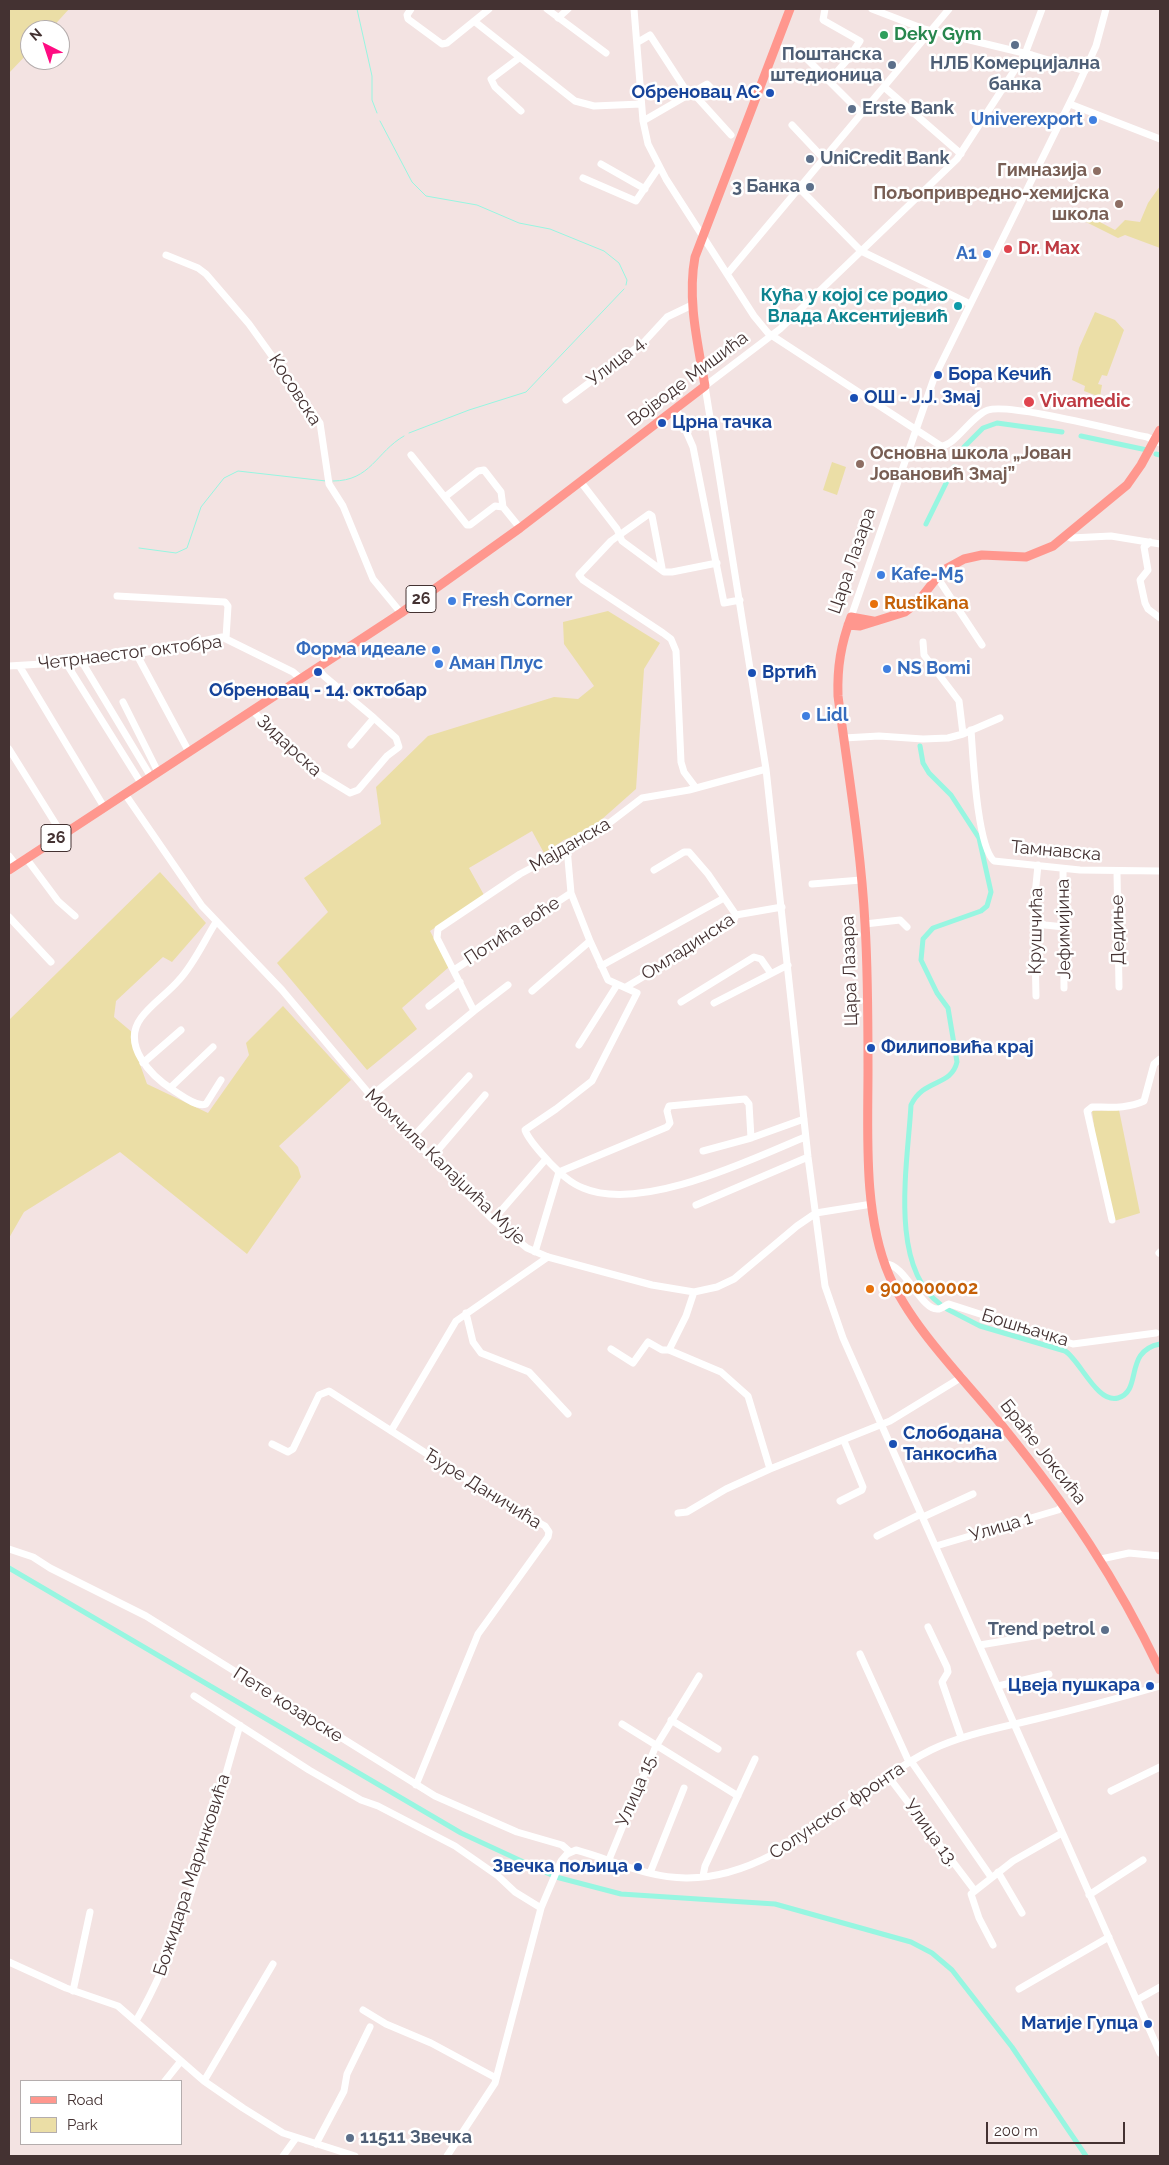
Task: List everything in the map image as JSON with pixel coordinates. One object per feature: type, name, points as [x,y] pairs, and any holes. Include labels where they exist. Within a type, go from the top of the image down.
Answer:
[{"type":"main road","points":[[706,386],[692,305],[693,267],[703,236],[790,9]]},
{"type":"main road","name":"Војводе Мишића","points":[[253,711],[401,613],[520,528],[706,386]]},
{"type":"main road","points":[[849,621],[873,621],[898,615],[911,608],[937,577],[955,563],[972,556],[1026,557],[1047,550],[1127,484],[1158,441],[1160,430]]},
{"type":"main road","name":"Цара Лазара","points":[[849,621],[840,649],[837,668],[838,696],[865,924],[868,1030],[867,1136],[872,1204],[885,1264]]},
{"type":"main road","name":"26","points":[[12,867],[253,711]]},
{"type":"main road","name":"Браће Јоксића","points":[[885,1264],[894,1286],[911,1314],[1064,1505],[1102,1559],[1160,1670]]},
{"type":"street","points":[[411,9],[407,15],[408,19],[442,44],[489,9]]},
{"type":"street","points":[[547,9],[606,53]]},
{"type":"street","points":[[558,18],[568,9]]},
{"type":"street","points":[[634,9],[638,42],[641,104],[648,144],[659,167],[754,316],[772,336],[944,447],[976,416],[998,409],[1026,412],[1158,441]]},
{"type":"street","points":[[825,9],[823,20],[860,40],[848,59],[828,81]]},
{"type":"street","points":[[872,9],[931,31],[1085,71]]},
{"type":"street","points":[[728,273],[950,9]]},
{"type":"street","name":"Војводе Мишића","points":[[706,386],[772,336],[961,154],[1025,54],[1042,9]]},
{"type":"street","name":"Цара Лазара","points":[[849,621],[914,428],[939,366],[1070,104],[1098,40],[1106,9]]},
{"type":"street","points":[[474,21],[567,96],[580,103],[594,106],[641,104]]},
{"type":"street","points":[[638,42],[650,36],[691,94],[732,135]]},
{"type":"street","points":[[802,55],[861,113]]},
{"type":"street","points":[[518,58],[491,79],[495,88],[522,111]]},
{"type":"street","points":[[643,121],[707,84],[711,88]]},
{"type":"street","points":[[884,86],[961,154]]},
{"type":"street","points":[[1070,104],[1160,139]]},
{"type":"street","points":[[792,125],[823,158]]},
{"type":"street","points":[[601,164],[644,189]]},
{"type":"street","points":[[583,178],[635,201],[659,167]]},
{"type":"street","points":[[799,188],[861,250],[970,304]]},
{"type":"street","name":"Косовска","points":[[166,255],[198,268],[206,274],[249,324],[300,392],[320,423],[329,484],[342,506],[373,578],[401,613]]},
{"type":"street","name":"Улица 4.","points":[[566,400],[644,342],[667,317],[692,305]]},
{"type":"street","points":[[706,386],[766,770],[805,1137],[828,1296],[882,1424],[1108,1937],[1158,2045],[1160,2054]]},
{"type":"street","points":[[676,408],[686,426],[692,447],[724,603],[740,600]]},
{"type":"street","points":[[411,454],[467,525],[470,525],[495,506],[503,507]]},
{"type":"street","points":[[446,497],[478,471],[484,470],[501,492],[503,507],[520,528]]},
{"type":"street","points":[[580,481],[625,544],[667,573],[717,563]]},
{"type":"street","points":[[662,568],[651,514],[648,514],[619,535],[581,572],[580,578],[663,633],[674,644],[676,651],[682,767],[696,788]]},
{"type":"street","points":[[1066,536],[1071,538],[1110,536],[1160,544]]},
{"type":"street","points":[[1150,542],[1144,548],[1148,570],[1141,578],[1140,584],[1147,606],[1160,618]]},
{"type":"street","points":[[937,577],[982,645]]},
{"type":"street","points":[[117,596],[225,602],[228,606],[226,638]]},
{"type":"street","name":"Четрнаестог октобра","points":[[9,666],[20,667],[82,662],[137,655],[204,640],[226,638],[293,672],[301,680]]},
{"type":"street","points":[[923,642],[924,655],[959,701],[963,734]]},
{"type":"street","points":[[137,655],[189,752]]},
{"type":"street","points":[[82,662],[155,774]]},
{"type":"street","points":[[66,663],[141,784]]},
{"type":"street","points":[[20,667],[104,807]]},
{"type":"street","points":[[318,668],[324,676],[374,718],[351,745]]},
{"type":"street","points":[[123,702],[155,774]]},
{"type":"street","name":"Зидарска","points":[[253,711],[309,768],[324,779],[353,793],[358,790],[387,756],[399,747],[396,738],[374,718]]},
{"type":"street","points":[[844,738],[879,736],[936,739],[963,734],[1000,718]]},
{"type":"street","name":"Тамнавска","points":[[971,730],[977,798],[990,856],[1002,864],[1038,865],[1063,869],[1117,872],[1160,871]]},
{"type":"street","points":[[9,749],[62,834]]},
{"type":"street","name":"Мајданска","points":[[474,1011],[437,938],[438,929],[520,874],[595,834],[642,798],[696,788],[766,770]]},
{"type":"street","name":"Момчила Калајџића Мује","points":[[124,794],[170,862],[216,922],[282,990],[371,1096],[411,1139],[493,1220],[518,1242],[535,1252],[658,1286],[694,1292],[717,1287],[734,1279],[797,1226],[816,1213],[872,1204]]},
{"type":"street","name":"Потића воће","points":[[567,848],[571,893],[601,966]]},
{"type":"street","points":[[654,870],[684,852],[689,852],[708,874],[736,915]]},
{"type":"street","points":[[9,856],[12,867]]},
{"type":"street","points":[[26,858],[58,901],[75,916]]},
{"type":"street","name":"Крушчића","points":[[1036,996],[1034,920],[1038,865]]},
{"type":"street","name":"Јефимијина","points":[[1063,869],[1064,988]]},
{"type":"street","name":"Дедиње","points":[[1117,872],[1119,987]]},
{"type":"street","points":[[812,884],[861,880]]},
{"type":"street","name":"Потића воће","points":[[454,970],[571,893]]},
{"type":"street","points":[[579,1045],[616,985],[608,980],[601,966],[724,898]]},
{"type":"street","name":"Омладинска","points":[[626,987],[732,924],[736,915],[782,907]]},
{"type":"street","points":[[9,917],[51,962]]},
{"type":"street","points":[[865,924],[900,920],[907,927]]},
{"type":"street","points":[[1034,920],[1044,925],[1064,927]]},
{"type":"street","points":[[216,922],[181,978],[138,1024],[136,1040],[143,1063],[170,1088],[201,1106],[208,1102],[221,1080]]},
{"type":"street","points":[[532,991],[590,941]]},
{"type":"street","points":[[681,1002],[754,957],[761,959],[770,972]]},
{"type":"street","points":[[714,1004],[770,972],[788,964]]},
{"type":"street","points":[[429,1006],[460,982]]},
{"type":"street","points":[[371,1096],[508,985]]},
{"type":"street","name":"Омладинска","points":[[616,985],[635,990],[636,995],[593,1080],[525,1130],[546,1159],[559,1172],[586,1190],[617,1195],[634,1195],[663,1190],[711,1174],[805,1137]]},
{"type":"street","points":[[143,1063],[181,1030]]},
{"type":"street","points":[[170,1088],[214,1048]]},
{"type":"street","points":[[1112,1220],[1087,1111],[1092,1107],[1134,1106],[1144,1101],[1154,1064],[1160,1059]]},
{"type":"street","points":[[411,1139],[469,1076]]},
{"type":"street","points":[[432,1158],[485,1095]]},
{"type":"street","points":[[535,1252],[559,1172],[667,1127],[670,1123],[667,1109],[672,1106],[744,1099],[749,1104],[751,1138]]},
{"type":"street","points":[[703,1151],[751,1138],[804,1119]]},
{"type":"street","points":[[696,1205],[808,1157]]},
{"type":"street","points":[[493,1220],[546,1159]]},
{"type":"street","points":[[391,1431],[456,1321],[548,1257]]},
{"type":"street","name":"Бошњачка","points":[[885,1264],[894,1268],[926,1303],[934,1308],[940,1309],[949,1304],[1033,1330],[1062,1342],[1079,1343],[1156,1333]]},
{"type":"street","points":[[669,1350],[686,1316],[694,1292]]},
{"type":"street","points":[[466,1313],[473,1342],[481,1353],[529,1372],[568,1414]]},
{"type":"street","points":[[611,1349],[633,1363],[648,1342],[662,1350],[669,1350],[720,1372],[748,1396],[770,1469]]},
{"type":"street","points":[[678,1513],[687,1512],[726,1489],[770,1469],[844,1441],[882,1424],[962,1377]]},
{"type":"street","name":"Ђуре Даничића","points":[[272,1444],[288,1452],[293,1448],[319,1395],[327,1391],[502,1502],[545,1526],[549,1532],[548,1537],[478,1634],[416,1785]]},
{"type":"street","points":[[840,1501],[863,1488],[844,1441]]},
{"type":"street","points":[[877,1536],[973,1494]]},
{"type":"street","name":"Улица 1","points":[[936,1546],[1058,1510],[1064,1505]]},
{"type":"street","name":"Пете козарске","points":[[9,1549],[33,1557],[50,1568],[146,1616],[416,1785],[490,1821],[516,1832],[562,1845],[570,1852]]},
{"type":"street","points":[[1102,1559],[1129,1553],[1160,1556]]},
{"type":"street","points":[[928,1627],[947,1667],[948,1672],[942,1682],[961,1737]]},
{"type":"street","points":[[980,1645],[1040,1635]]},
{"type":"street","points":[[860,1654],[910,1762],[991,1877]]},
{"type":"street","points":[[998,1686],[1049,1674]]},
{"type":"street","name":"Улица 15.","points":[[608,1862],[656,1745],[700,1676]]},
{"type":"street","name":"Солунског фронта","points":[[570,1852],[582,1852],[608,1862],[650,1873],[686,1878],[743,1868],[769,1858],[797,1842],[888,1776],[910,1762],[961,1737],[1014,1725],[1160,1686]]},
{"type":"street","points":[[194,1696],[361,1800],[378,1806],[455,1846],[498,1876],[515,1892],[542,1908]]},
{"type":"street","points":[[671,1720],[718,1749]]},
{"type":"street","points":[[622,1724],[738,1796]]},
{"type":"street","name":"Божидара Маринковића","points":[[136,2021],[165,1966],[182,1919],[240,1725]]},
{"type":"street","points":[[703,1876],[705,1866],[755,1759]]},
{"type":"street","points":[[1111,1790],[1160,1767]]},
{"type":"street","name":"Улица 13.","points":[[888,1776],[975,1891]]},
{"type":"street","points":[[650,1873],[684,1788]]},
{"type":"street","points":[[994,1944],[971,1897],[975,1891],[998,1872],[1062,1833]]},
{"type":"street","points":[[447,2156],[496,2078],[542,1908],[561,1861],[570,1852]]},
{"type":"street","points":[[1089,1894],[1143,1860]]},
{"type":"street","points":[[998,1872],[1022,1913]]},
{"type":"street","points":[[73,1990],[90,1912]]},
{"type":"street","points":[[1020,1989],[1108,1937]]},
{"type":"street","points":[[9,1962],[73,1990],[111,2002],[136,2021],[204,2081],[267,2123],[296,2138],[355,2156]]},
{"type":"street","points":[[204,2081],[273,1964]]},
{"type":"street","points":[[1137,2000],[1160,1987]]},
{"type":"street","points":[[363,2010],[386,2024],[432,2043],[496,2078]]},
{"type":"street","points":[[316,2144],[344,2091],[347,2074],[370,2027]]},
{"type":"street","points":[[166,2080],[181,2061]]},
{"type":"street","points":[[283,2156],[296,2138]]},
{"type":"green space","points":[[9,9],[69,9],[59,20],[20,20],[20,61],[9,73]]},
{"type":"green space","points":[[1160,186],[1160,248],[1125,235],[1118,238],[1074,216],[1077,210],[1115,230],[1125,220],[1140,222],[1148,203]]},
{"type":"green space","points":[[1095,312],[1115,320],[1124,330],[1107,376],[1102,375],[1098,384],[1102,385],[1100,397],[1084,391],[1085,386],[1072,380],[1079,348]]},
{"type":"green space","points":[[832,462],[846,467],[837,495],[823,490]]},
{"type":"green space","points":[[608,611],[660,643],[644,669],[636,789],[592,828],[564,840],[544,853],[532,831],[469,868],[484,895],[430,931],[449,967],[402,1008],[417,1029],[367,1070],[277,963],[328,912],[304,878],[381,824],[376,787],[428,736],[554,697],[578,699],[594,686],[564,644],[563,622]]},
{"type":"green space","points":[[160,872],[206,923],[172,962],[163,957],[116,1001],[114,1017],[133,1033],[131,1039],[147,1084],[208,1113],[249,1055],[246,1043],[283,1006],[351,1080],[279,1146],[298,1167],[301,1177],[247,1254],[120,1152],[24,1212],[9,1238],[9,1020]]},
{"type":"green space","points":[[1119,1110],[1140,1213],[1114,1221],[1099,1162],[1092,1111]]},
{"type":"waterway","points":[[357,9],[372,76],[372,100],[377,113]]},
{"type":"waterway","points":[[380,121],[412,182],[426,196],[477,205],[519,223],[550,229],[604,251],[619,263],[627,280],[626,285]]},
{"type":"waterway","points":[[409,433],[469,410],[526,392],[624,289]]},
{"type":"waterway","points":[[964,447],[983,428],[997,423],[1062,432]]},
{"type":"waterway","points":[[333,481],[346,480],[365,471],[386,450],[404,436]]},
{"type":"waterway","points":[[1081,436],[1147,450]]},
{"type":"waterway","points":[[1156,454],[1160,455]]},
{"type":"waterway","points":[[926,524],[954,467]]},
{"type":"waterway","points":[[139,548],[176,553],[187,548],[201,507],[224,478],[238,471],[326,481]]},
{"type":"waterway","points":[[920,746],[923,763],[929,773],[951,795],[979,838],[991,892],[987,906],[981,911],[933,928],[923,939],[921,960],[937,993],[948,1008],[957,1062],[954,1070],[949,1075],[923,1090],[916,1096],[911,1105],[905,1183],[905,1212],[907,1239],[913,1265],[924,1287],[940,1304]]},
{"type":"waterway","points":[[947,1309],[980,1326],[1065,1351],[1096,1388],[1110,1398],[1118,1398],[1125,1394],[1130,1388],[1141,1354],[1149,1348],[1160,1344]]},
{"type":"waterway","points":[[9,1568],[461,1833],[556,1877],[621,1894],[775,1904],[911,1942],[932,1953],[952,1970],[1012,2047],[1086,2156]]},
{"type":"place","name":"Deky Gym","points":[[884,35]]},
{"type":"place","name":"НЛБ Комерцијална банка","points":[[1015,45]]},
{"type":"place","name":"Поштанска штедионица","points":[[892,65]]},
{"type":"place","name":"Обреновац АС","points":[[770,93]]},
{"type":"place","name":"Erste Bank","points":[[852,109]]},
{"type":"place","name":"Univerexport","points":[[1093,120]]},
{"type":"place","name":"UniCredit Bank","points":[[810,159]]},
{"type":"place","name":"Гимназија","points":[[1097,171]]},
{"type":"place","name":"3 Банка","points":[[810,187]]},
{"type":"place","name":"Пољопривредно-хемијска школа","points":[[1119,204]]},
{"type":"place","name":"Dr. Max","points":[[1008,249]]},
{"type":"place","name":"A1","points":[[987,254]]},
{"type":"place","name":"Кућа у којој се родио Влада Аксентијевић","points":[[958,306]]},
{"type":"place","name":"Бора Кечић","points":[[938,375]]},
{"type":"place","name":"ОШ - Ј.Ј. Змај","points":[[854,398]]},
{"type":"place","name":"Vivamedic","points":[[1029,402]]},
{"type":"place","name":"Црна тачка","points":[[662,423]]},
{"type":"place","name":"Основна школа „Јован Јовановић Змај”","points":[[860,464]]},
{"type":"place","name":"Kafe-M5","points":[[881,575]]},
{"type":"place","name":"Fresh Corner","points":[[452,601]]},
{"type":"place","name":"Rustikana","points":[[874,604]]},
{"type":"place","name":"Форма идеале","points":[[436,650]]},
{"type":"place","name":"Аман Плус","points":[[439,664]]},
{"type":"place","name":"NS Bomi","points":[[887,669]]},
{"type":"place","name":"Обреновац - 14. октобар","points":[[318,672]]},
{"type":"place","name":"Вртић","points":[[752,673]]},
{"type":"place","name":"Lidl","points":[[806,716]]},
{"type":"place","name":"Филиповића крај","points":[[871,1048]]},
{"type":"place","name":"900000002","points":[[870,1289]]},
{"type":"place","name":"Слободана Танкосића","points":[[893,1444]]},
{"type":"place","name":"Trend petrol","points":[[1105,1630]]},
{"type":"place","name":"Цвеја пушкара","points":[[1150,1686]]},
{"type":"place","name":"Звечка пољица","points":[[638,1867]]},
{"type":"place","name":"Матије Гупца","points":[[1148,2024]]},
{"type":"place","name":"11511 Звечка","points":[[350,2138]]}]
